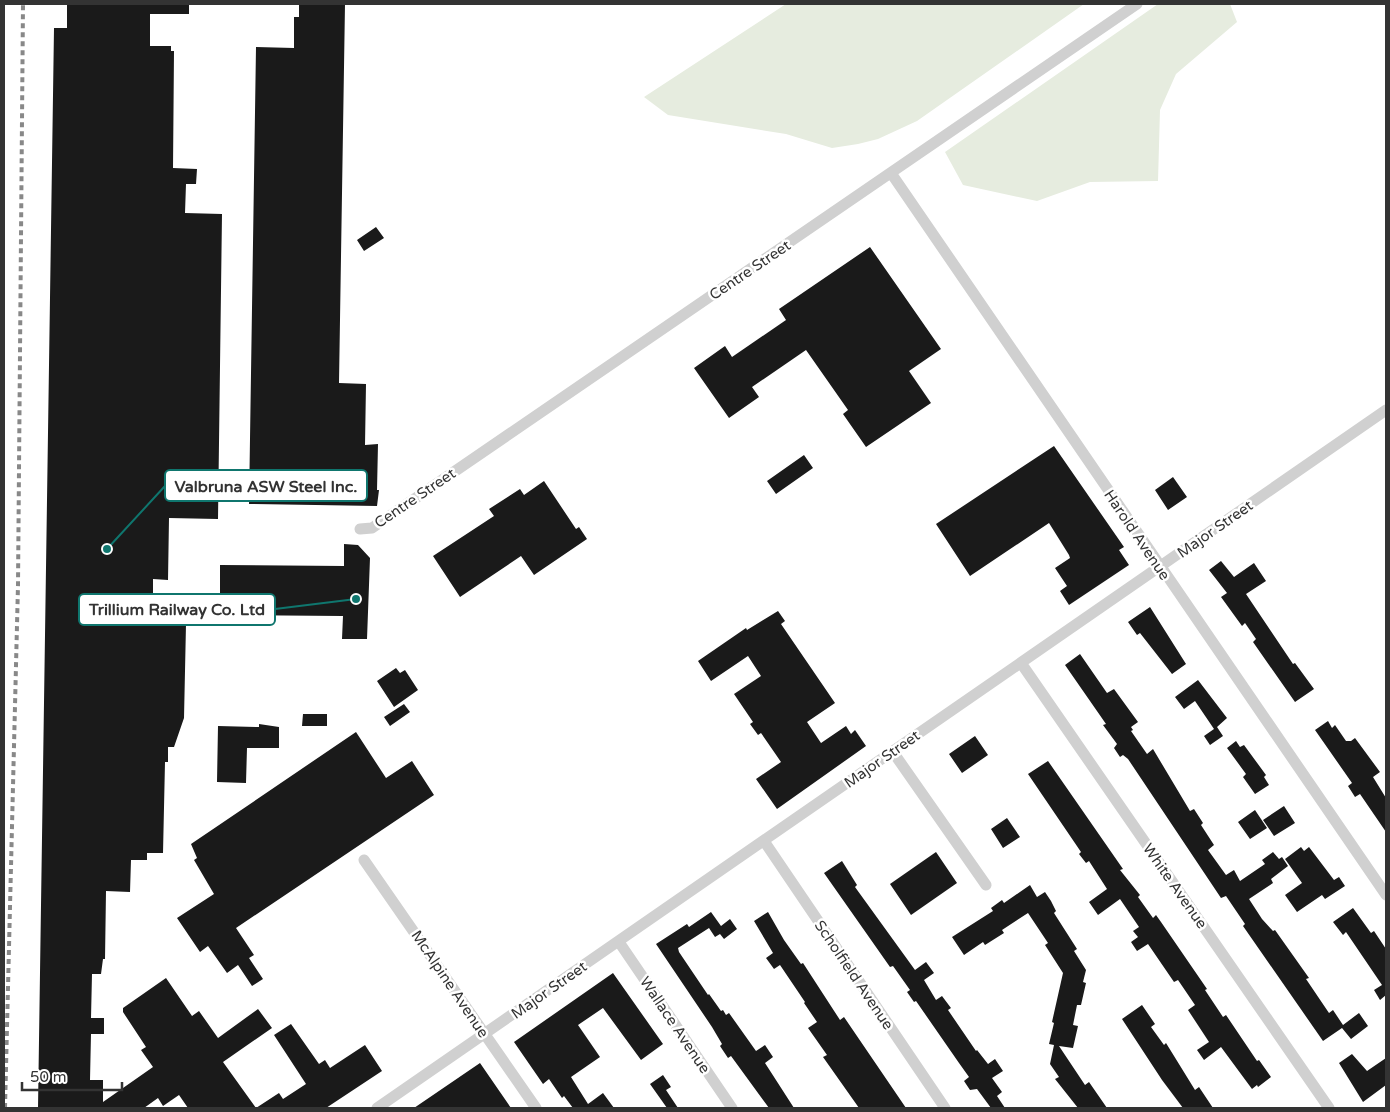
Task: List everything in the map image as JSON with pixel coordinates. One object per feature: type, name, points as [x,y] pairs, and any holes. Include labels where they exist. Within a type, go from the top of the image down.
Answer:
[{"type":"street","name":"Centre Street","points":[[360,529],[372,528],[1137,4]]},
{"type":"street","name":"Harold Avenue","points":[[891,174],[1159,567],[1386,894]]},
{"type":"street","name":"Major Street","points":[[377,1108],[1386,410]]},
{"type":"street","name":"White Avenue","points":[[1021,663],[1329,1108]]},
{"type":"street","points":[[893,752],[986,885]]},
{"type":"street","name":"Scholfield Avenue","points":[[764,842],[945,1108]]},
{"type":"street","name":"McAlpine Avenue","points":[[364,860],[536,1108]]},
{"type":"street","name":"Wallace Avenue","points":[[619,942],[732,1108]]},
{"type":"shaded area","points":[[786,4],[1084,4],[917,121],[878,139],[858,144],[832,148],[786,134],[668,115],[644,97]]},
{"type":"shaded area","points":[[1158,4],[1230,4],[1237,22],[1176,74],[1160,110],[1158,181],[1090,182],[1037,201],[963,185],[945,152]]},
{"type":"building","points":[[67,4],[189,4],[189,14],[150,14],[150,46],[171,46],[171,51],[174,51],[173,168],[197,169],[196,184],[186,184],[185,213],[222,214],[218,519],[169,518],[168,580],[153,579],[153,624],[186,624],[184,718],[174,747],[168,747],[168,762],[165,762],[163,853],[147,853],[147,860],[131,860],[130,892],[106,891],[105,959],[103,959],[101,974],[92,974],[91,1018],[104,1018],[104,1034],[91,1034],[90,1080],[103,1080],[103,1102],[153,1067],[141,1050],[146,1047],[123,1012],[123,1008],[166,978],[192,1016],[199,1011],[218,1038],[258,1009],[272,1028],[223,1062],[256,1108],[188,1108],[179,1095],[163,1106],[158,1098],[144,1108],[38,1108],[54,28],[67,28]]},
{"type":"building","points":[[299,4],[345,4],[339,383],[366,384],[365,445],[378,444],[377,490],[379,490],[377,506],[249,504],[256,47],[294,48],[294,17],[299,17]]},
{"type":"building","points":[[376,227],[384,238],[364,251],[357,240]]},
{"type":"building","points":[[870,247],[941,349],[909,371],[931,403],[866,447],[843,414],[848,410],[806,350],[752,387],[759,397],[729,418],[694,368],[725,346],[732,357],[786,320],[779,309]]},
{"type":"building","points":[[1054,446],[1124,547],[1119,550],[1129,565],[1069,605],[1060,591],[1067,586],[1055,568],[1070,558],[1049,523],[970,576],[936,524]]},
{"type":"building","points":[[804,455],[813,468],[776,494],[767,481]]},
{"type":"building","points":[[1173,477],[1187,497],[1168,510],[1155,490]]},
{"type":"building","points":[[544,481],[576,529],[579,527],[587,539],[534,575],[521,556],[460,597],[433,556],[494,516],[489,509],[520,489],[524,495]]},
{"type":"building","points":[[344,544],[358,545],[370,558],[367,639],[342,639],[343,616],[220,615],[220,565],[344,566]]},
{"type":"building","points":[[1221,561],[1234,577],[1254,563],[1266,581],[1246,594],[1293,664],[1295,663],[1314,689],[1295,702],[1253,642],[1256,639],[1245,623],[1242,626],[1221,597],[1227,593],[1209,570]]},
{"type":"building","points":[[1150,607],[1186,664],[1172,674],[1140,633],[1137,635],[1128,622]]},
{"type":"building","points":[[778,611],[785,621],[781,624],[835,703],[807,722],[821,743],[846,726],[851,734],[855,730],[866,746],[777,809],[756,779],[781,762],[761,733],[758,735],[750,724],[753,722],[734,694],[761,676],[748,656],[711,681],[698,661],[746,628],[747,630]]},
{"type":"building","points":[[1080,654],[1107,693],[1114,689],[1138,722],[1131,727],[1133,730],[1131,731],[1147,754],[1153,749],[1190,811],[1194,809],[1203,823],[1201,825],[1214,845],[1208,850],[1226,875],[1234,870],[1240,881],[1265,864],[1262,860],[1273,852],[1279,859],[1282,857],[1288,866],[1271,879],[1273,883],[1249,899],[1262,919],[1273,931],[1275,930],[1309,978],[1306,979],[1329,1013],[1333,1010],[1343,1025],[1359,1013],[1368,1026],[1351,1039],[1342,1028],[1323,1041],[1243,926],[1245,924],[1226,896],[1221,898],[1128,759],[1123,755],[1120,757],[1114,748],[1117,744],[1103,725],[1106,724],[1065,665]]},
{"type":"building","points":[[396,668],[400,673],[405,670],[418,690],[394,707],[377,681]]},
{"type":"building","points":[[1198,680],[1227,718],[1217,727],[1223,736],[1210,745],[1204,736],[1214,729],[1195,701],[1184,709],[1175,697]]},
{"type":"building","points":[[404,704],[410,712],[390,726],[384,717]]},
{"type":"building","points":[[303,714],[327,714],[327,726],[302,726]]},
{"type":"building","points":[[1328,721],[1332,728],[1335,725],[1346,741],[1351,741],[1355,738],[1380,772],[1373,777],[1386,798],[1386,832],[1360,794],[1355,797],[1348,786],[1352,783],[1315,730]]},
{"type":"building","points":[[259,724],[279,727],[279,748],[247,748],[246,783],[217,782],[218,726],[259,727]]},
{"type":"building","points":[[356,732],[386,778],[412,761],[434,795],[236,928],[254,955],[249,958],[263,979],[252,986],[238,965],[227,973],[208,946],[200,952],[177,918],[214,894],[194,860],[197,858],[191,844]]},
{"type":"building","points":[[975,736],[988,755],[962,773],[949,754]]},
{"type":"building","points":[[1236,741],[1240,747],[1244,745],[1266,775],[1264,777],[1269,785],[1255,794],[1243,777],[1246,774],[1227,748]]},
{"type":"building","points":[[1048,761],[1123,869],[1120,870],[1140,895],[1138,897],[1153,918],[1156,915],[1207,989],[1205,990],[1223,1017],[1226,1015],[1257,1061],[1259,1060],[1271,1077],[1258,1087],[1257,1085],[1252,1089],[1221,1047],[1204,1060],[1197,1050],[1209,1042],[1188,1010],[1195,1005],[1178,980],[1174,982],[1148,944],[1137,951],[1131,942],[1138,937],[1133,931],[1139,927],[1120,899],[1098,915],[1089,902],[1107,889],[1089,861],[1086,863],[1079,854],[1081,852],[1028,774]]},
{"type":"building","points":[[1284,806],[1295,823],[1274,836],[1263,820]]},
{"type":"building","points":[[1255,810],[1267,828],[1250,839],[1238,822]]},
{"type":"building","points":[[1007,818],[1020,837],[1003,848],[991,829]]},
{"type":"building","points":[[1301,847],[1304,851],[1309,847],[1334,880],[1339,877],[1345,886],[1325,899],[1322,895],[1297,912],[1285,895],[1302,883],[1285,859]]},
{"type":"building","points":[[936,852],[957,883],[911,915],[890,884]]},
{"type":"building","points":[[842,861],[857,885],[855,887],[915,970],[926,962],[934,973],[924,980],[936,1000],[942,996],[951,1008],[948,1010],[976,1051],[988,1064],[995,1059],[1003,1071],[992,1078],[1002,1092],[997,1096],[1005,1108],[991,1108],[977,1089],[970,1090],[964,1081],[969,1077],[916,1001],[914,1002],[907,992],[910,990],[893,966],[890,967],[824,873]]},
{"type":"building","points":[[1030,885],[1037,897],[1045,892],[1051,901],[1056,911],[1054,913],[1077,949],[1074,951],[1086,970],[1083,982],[1086,983],[1081,1005],[1077,1005],[1073,1025],[1078,1026],[1073,1048],[1059,1046],[1085,1085],[1089,1082],[1107,1108],[1078,1108],[1055,1079],[1059,1077],[1050,1064],[1054,1045],[1049,1044],[1063,973],[1045,945],[1048,943],[1028,913],[1002,930],[1004,933],[985,945],[983,942],[964,955],[952,937],[993,911],[991,908],[1002,900],[1004,903]]},
{"type":"building","points":[[1353,908],[1371,933],[1374,931],[1386,949],[1386,995],[1380,1000],[1374,990],[1382,985],[1346,932],[1343,935],[1333,922]]},
{"type":"building","points":[[711,912],[721,926],[730,919],[737,929],[724,939],[720,934],[715,937],[709,928],[678,948],[679,952],[708,995],[721,1011],[723,1010],[726,1015],[729,1013],[756,1051],[765,1045],[773,1057],[765,1063],[794,1108],[769,1108],[731,1056],[728,1058],[720,1046],[722,1044],[712,1027],[656,944],[687,924],[689,927]]},
{"type":"building","points":[[768,912],[784,940],[801,964],[803,963],[840,1020],[844,1017],[906,1108],[859,1108],[823,1057],[827,1055],[808,1028],[817,1022],[780,965],[774,969],[766,958],[773,953],[754,921]]},
{"type":"building","points":[[613,973],[663,1044],[641,1060],[603,1008],[578,1025],[600,1057],[571,1077],[588,1104],[603,1093],[614,1108],[573,1108],[564,1096],[562,1098],[549,1079],[543,1084],[514,1042]]},
{"type":"building","points":[[1142,1005],[1155,1024],[1151,1027],[1164,1045],[1166,1043],[1195,1090],[1199,1087],[1213,1108],[1183,1108],[1162,1080],[1122,1019]]},
{"type":"building","points":[[291,1024],[319,1064],[325,1060],[330,1068],[365,1045],[382,1071],[326,1108],[256,1108],[279,1093],[283,1099],[306,1084],[274,1035]]},
{"type":"building","points":[[1352,1054],[1367,1071],[1386,1058],[1386,1085],[1363,1102],[1339,1063]]},
{"type":"building","points":[[480,1063],[511,1108],[414,1108]]},
{"type":"building","points":[[663,1075],[671,1087],[666,1090],[678,1108],[667,1108],[650,1084]]},
{"type":"railway","points":[[5,1108],[18,585],[23,4]]},
{"type":"place","name":"Valbruna ASW Steel Inc.","points":[[107,549]]},
{"type":"place","name":"Trillium Railway Co. Ltd","points":[[356,599]]}]
